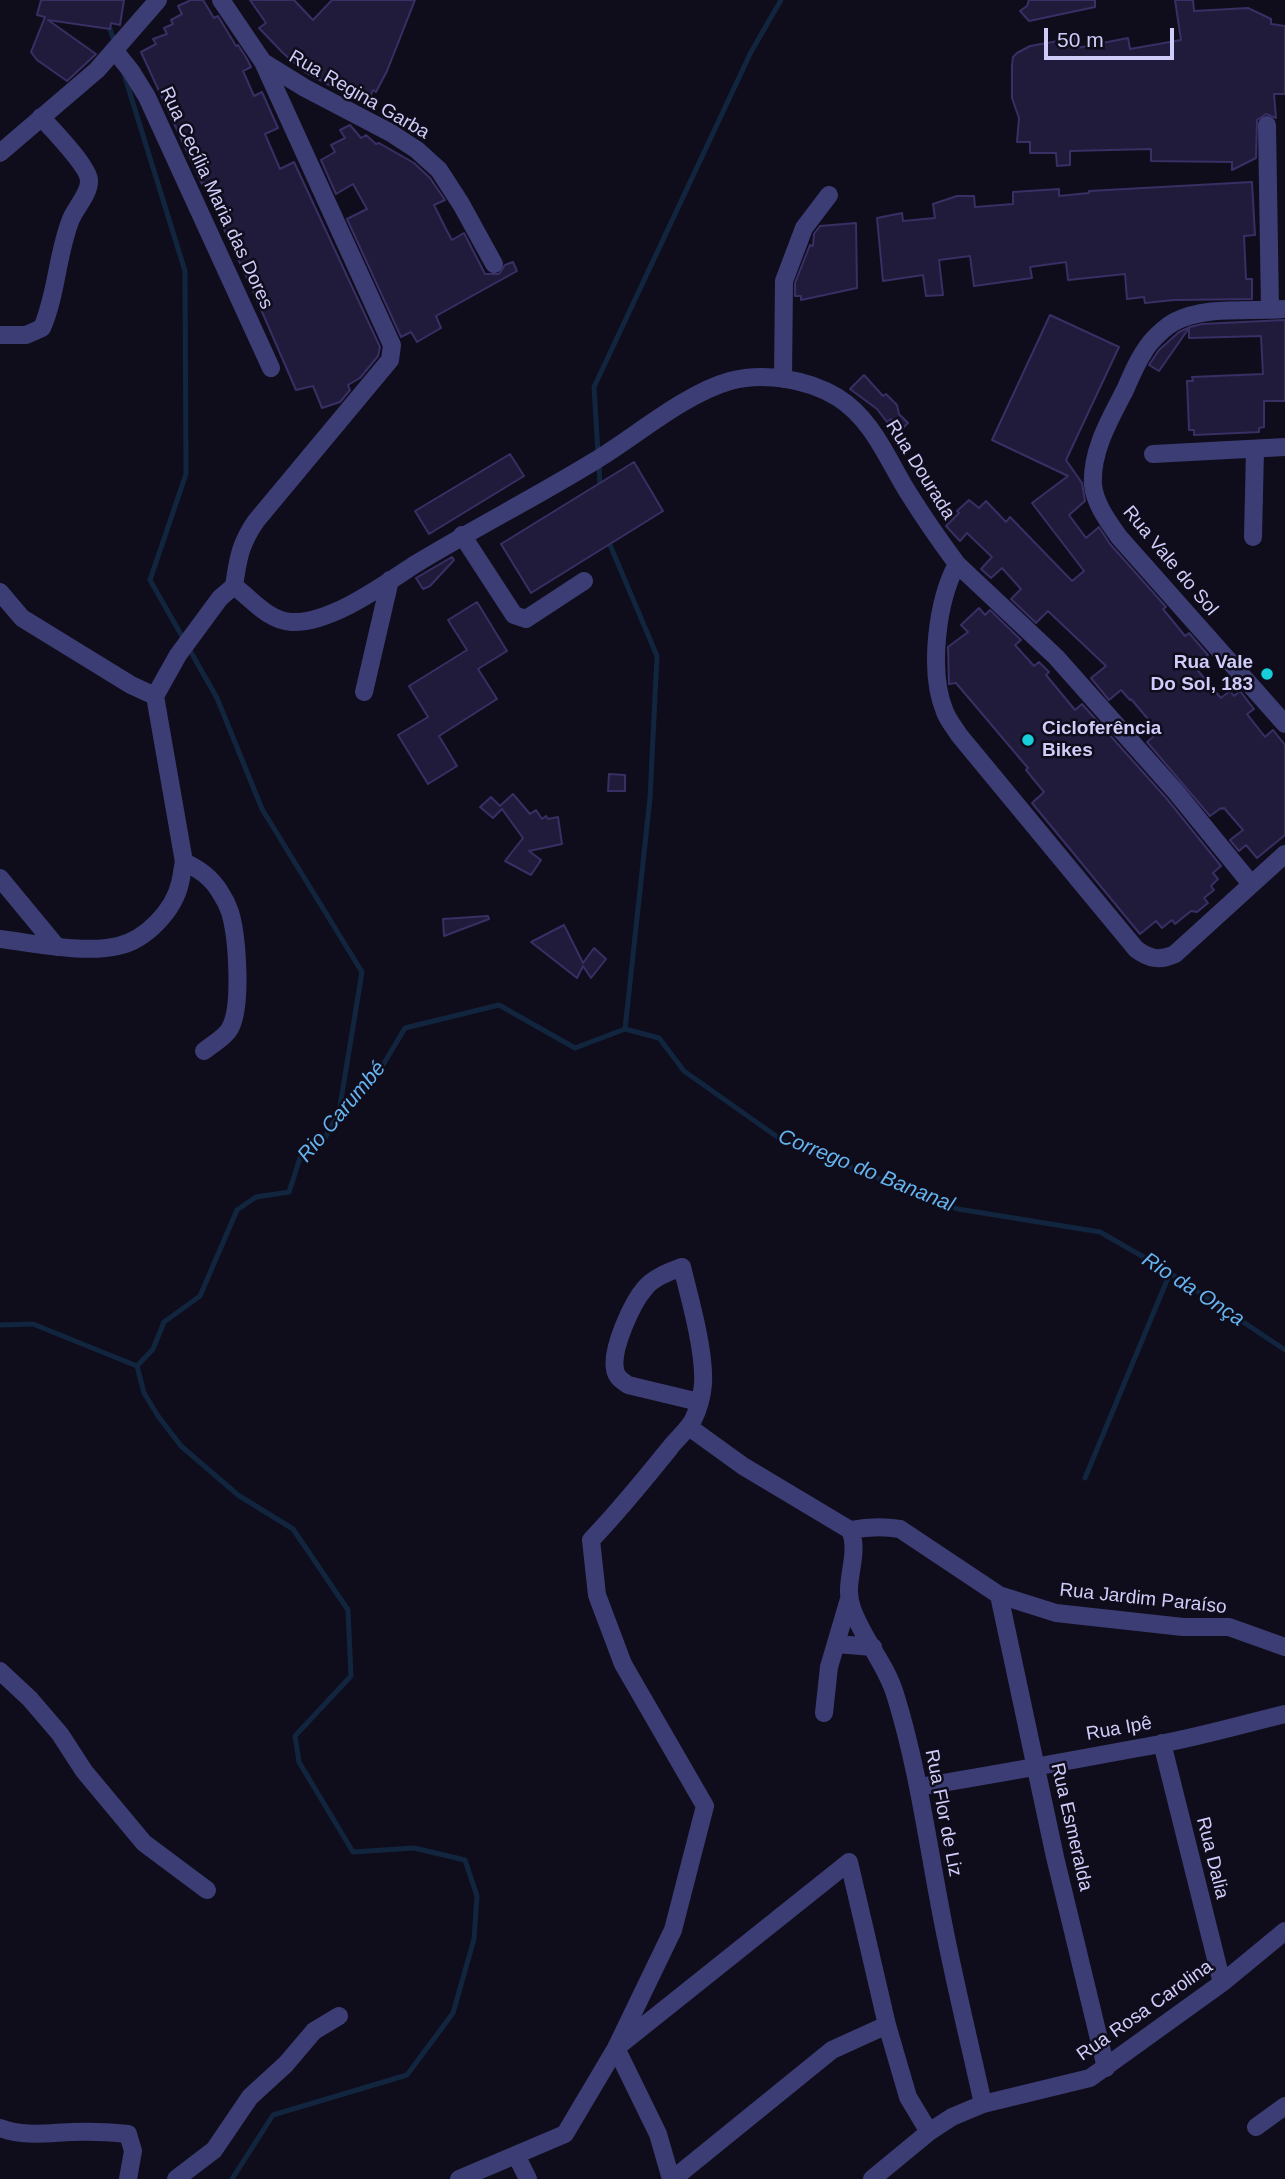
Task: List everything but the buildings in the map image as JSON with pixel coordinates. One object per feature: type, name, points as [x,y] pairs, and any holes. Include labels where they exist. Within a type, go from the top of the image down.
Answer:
[{"type":"street","points":[[3,142],[40,117],[97,70],[158,0]]},
{"type":"street","name":"Rua Regina Garba","points":[[221,0],[263,62],[391,134],[416,150],[439,170],[494,264]]},
{"type":"street","name":"Rua Cecília Maria das Dores","points":[[115,51],[147,97],[271,368]]},
{"type":"street","points":[[0,939],[57,947],[119,946],[141,935],[156,923],[170,906],[180,885],[184,862],[155,696],[178,655],[220,598],[234,586],[244,538],[390,360],[392,345],[263,62]]},
{"type":"street","points":[[0,335],[26,335],[42,328],[48,314],[61,248],[77,206],[89,189],[87,172],[40,117]]},
{"type":"street","points":[[1267,125],[1278,310]]},
{"type":"street","points":[[783,379],[784,281],[804,228],[829,195]]},
{"type":"street","name":"Rua Vale do Sol","points":[[1278,310],[1195,315],[1164,329],[1150,343],[1137,364],[1104,432],[1095,460],[1093,487],[1098,505],[1119,537],[1285,724]]},
{"type":"street","name":"Rua Dourada","points":[[234,586],[267,614],[290,622],[316,620],[333,613],[462,535],[590,464],[709,388],[752,378],[783,379],[818,388],[853,409],[880,442],[926,522],[957,564],[1056,657],[1176,792],[1251,884]]},
{"type":"street","points":[[1153,453],[1285,447]]},
{"type":"street","points":[[1253,537],[1255,450]]},
{"type":"street","points":[[462,535],[514,615],[526,618],[584,581]]},
{"type":"street","points":[[957,564],[943,597],[938,640],[939,694],[945,713],[959,735],[1127,940],[1143,955],[1166,958],[1175,954],[1285,854]]},
{"type":"street","points":[[364,692],[390,580]]},
{"type":"street","points":[[0,592],[22,618],[38,629],[131,685],[155,696]]},
{"type":"street","points":[[184,862],[202,870],[220,891],[230,912],[237,960],[238,996],[229,1031],[204,1051]]},
{"type":"street","points":[[0,878],[57,947]]},
{"type":"street","points":[[459,2179],[565,2134],[616,2048],[673,1930],[705,1806],[623,1664],[597,1595],[591,1539],[617,1513],[689,1427],[695,1416],[699,1402],[703,1384],[701,1359],[682,1267],[659,1276],[645,1287],[619,1342],[614,1361],[615,1371],[619,1379],[628,1385],[699,1402]]},
{"type":"street","points":[[689,1427],[743,1466],[852,1535]]},
{"type":"street","name":"Rua Jardim Paraíso","points":[[852,1535],[867,1527],[900,1529],[999,1595],[1056,1613],[1183,1627],[1229,1627],[1285,1647]]},
{"type":"street","name":"Rua Flor de Liz","points":[[852,1535],[849,1599],[852,1610],[894,1690],[918,1787],[948,1949],[984,2104]]},
{"type":"street","name":"Rua Esmeralda","points":[[999,1595],[1035,1768],[1107,2068]]},
{"type":"street","points":[[824,1713],[830,1668],[849,1599]]},
{"type":"street","points":[[836,1644],[873,1647]]},
{"type":"street","points":[[0,1671],[30,1699],[60,1734],[84,1771],[144,1843],[207,1890]]},
{"type":"street","name":"Rua Ipê","points":[[918,1787],[1162,1743],[1285,1714]]},
{"type":"street","name":"Rua Dalia","points":[[1162,1743],[1222,1983]]},
{"type":"street","points":[[616,2048],[849,1862],[887,2025],[908,2097],[929,2132]]},
{"type":"street","name":"Rua Rosa Carolina","points":[[872,2179],[929,2132],[952,2117],[984,2104],[1078,2082],[1107,2068],[1222,1983],[1285,1931]]},
{"type":"street","points":[[176,2179],[214,2150],[250,2097],[286,2064],[314,2031],[339,2016]]},
{"type":"street","points":[[616,2048],[658,2134],[672,2179],[832,2050],[887,2025]]},
{"type":"street","points":[[1256,2127],[1285,2106]]},
{"type":"street","points":[[0,2128],[12,2133],[39,2135],[106,2131],[128,2134],[133,2151],[128,2179]]},
{"type":"street","points":[[516,2155],[528,2179]]},
{"type":"waterway","points":[[598,454],[594,387],[751,52],[781,0]]},
{"type":"waterway","points":[[108,23],[115,44]]},
{"type":"waterway","points":[[124,74],[185,271],[186,474],[150,580],[217,698],[262,809],[362,972],[339,1112]]},
{"type":"waterway","points":[[599,464],[600,489]]},
{"type":"waterway","points":[[608,540],[657,656],[650,798],[625,1029]]},
{"type":"waterway","name":"Rio Carumbé","points":[[232,2179],[273,2115],[407,2075],[453,2013],[474,1939],[477,1896],[465,1860],[414,1848],[353,1852],[299,1762],[295,1736],[351,1676],[348,1610],[293,1529],[238,1495],[181,1446],[144,1393],[137,1366],[153,1349],[164,1322],[200,1296],[237,1210],[256,1197],[289,1192],[301,1155],[325,1138],[339,1112],[377,1075],[405,1028],[499,1005],[575,1048],[625,1029]]},
{"type":"waterway","name":"Corrego do Bananal","points":[[625,1029],[659,1038],[684,1071],[783,1141],[958,1209],[1100,1232],[1161,1267],[1285,1350]]},
{"type":"waterway","name":"Rio da Onça","points":[[1085,1478],[1170,1273]]},
{"type":"waterway","points":[[0,1325],[33,1324],[137,1366]]},
{"type":"place","name":"Rua Vale Do Sol, 183","points":[[1267,674]]},
{"type":"place","name":"Cicloferência Bikes","points":[[1028,740]]}]
